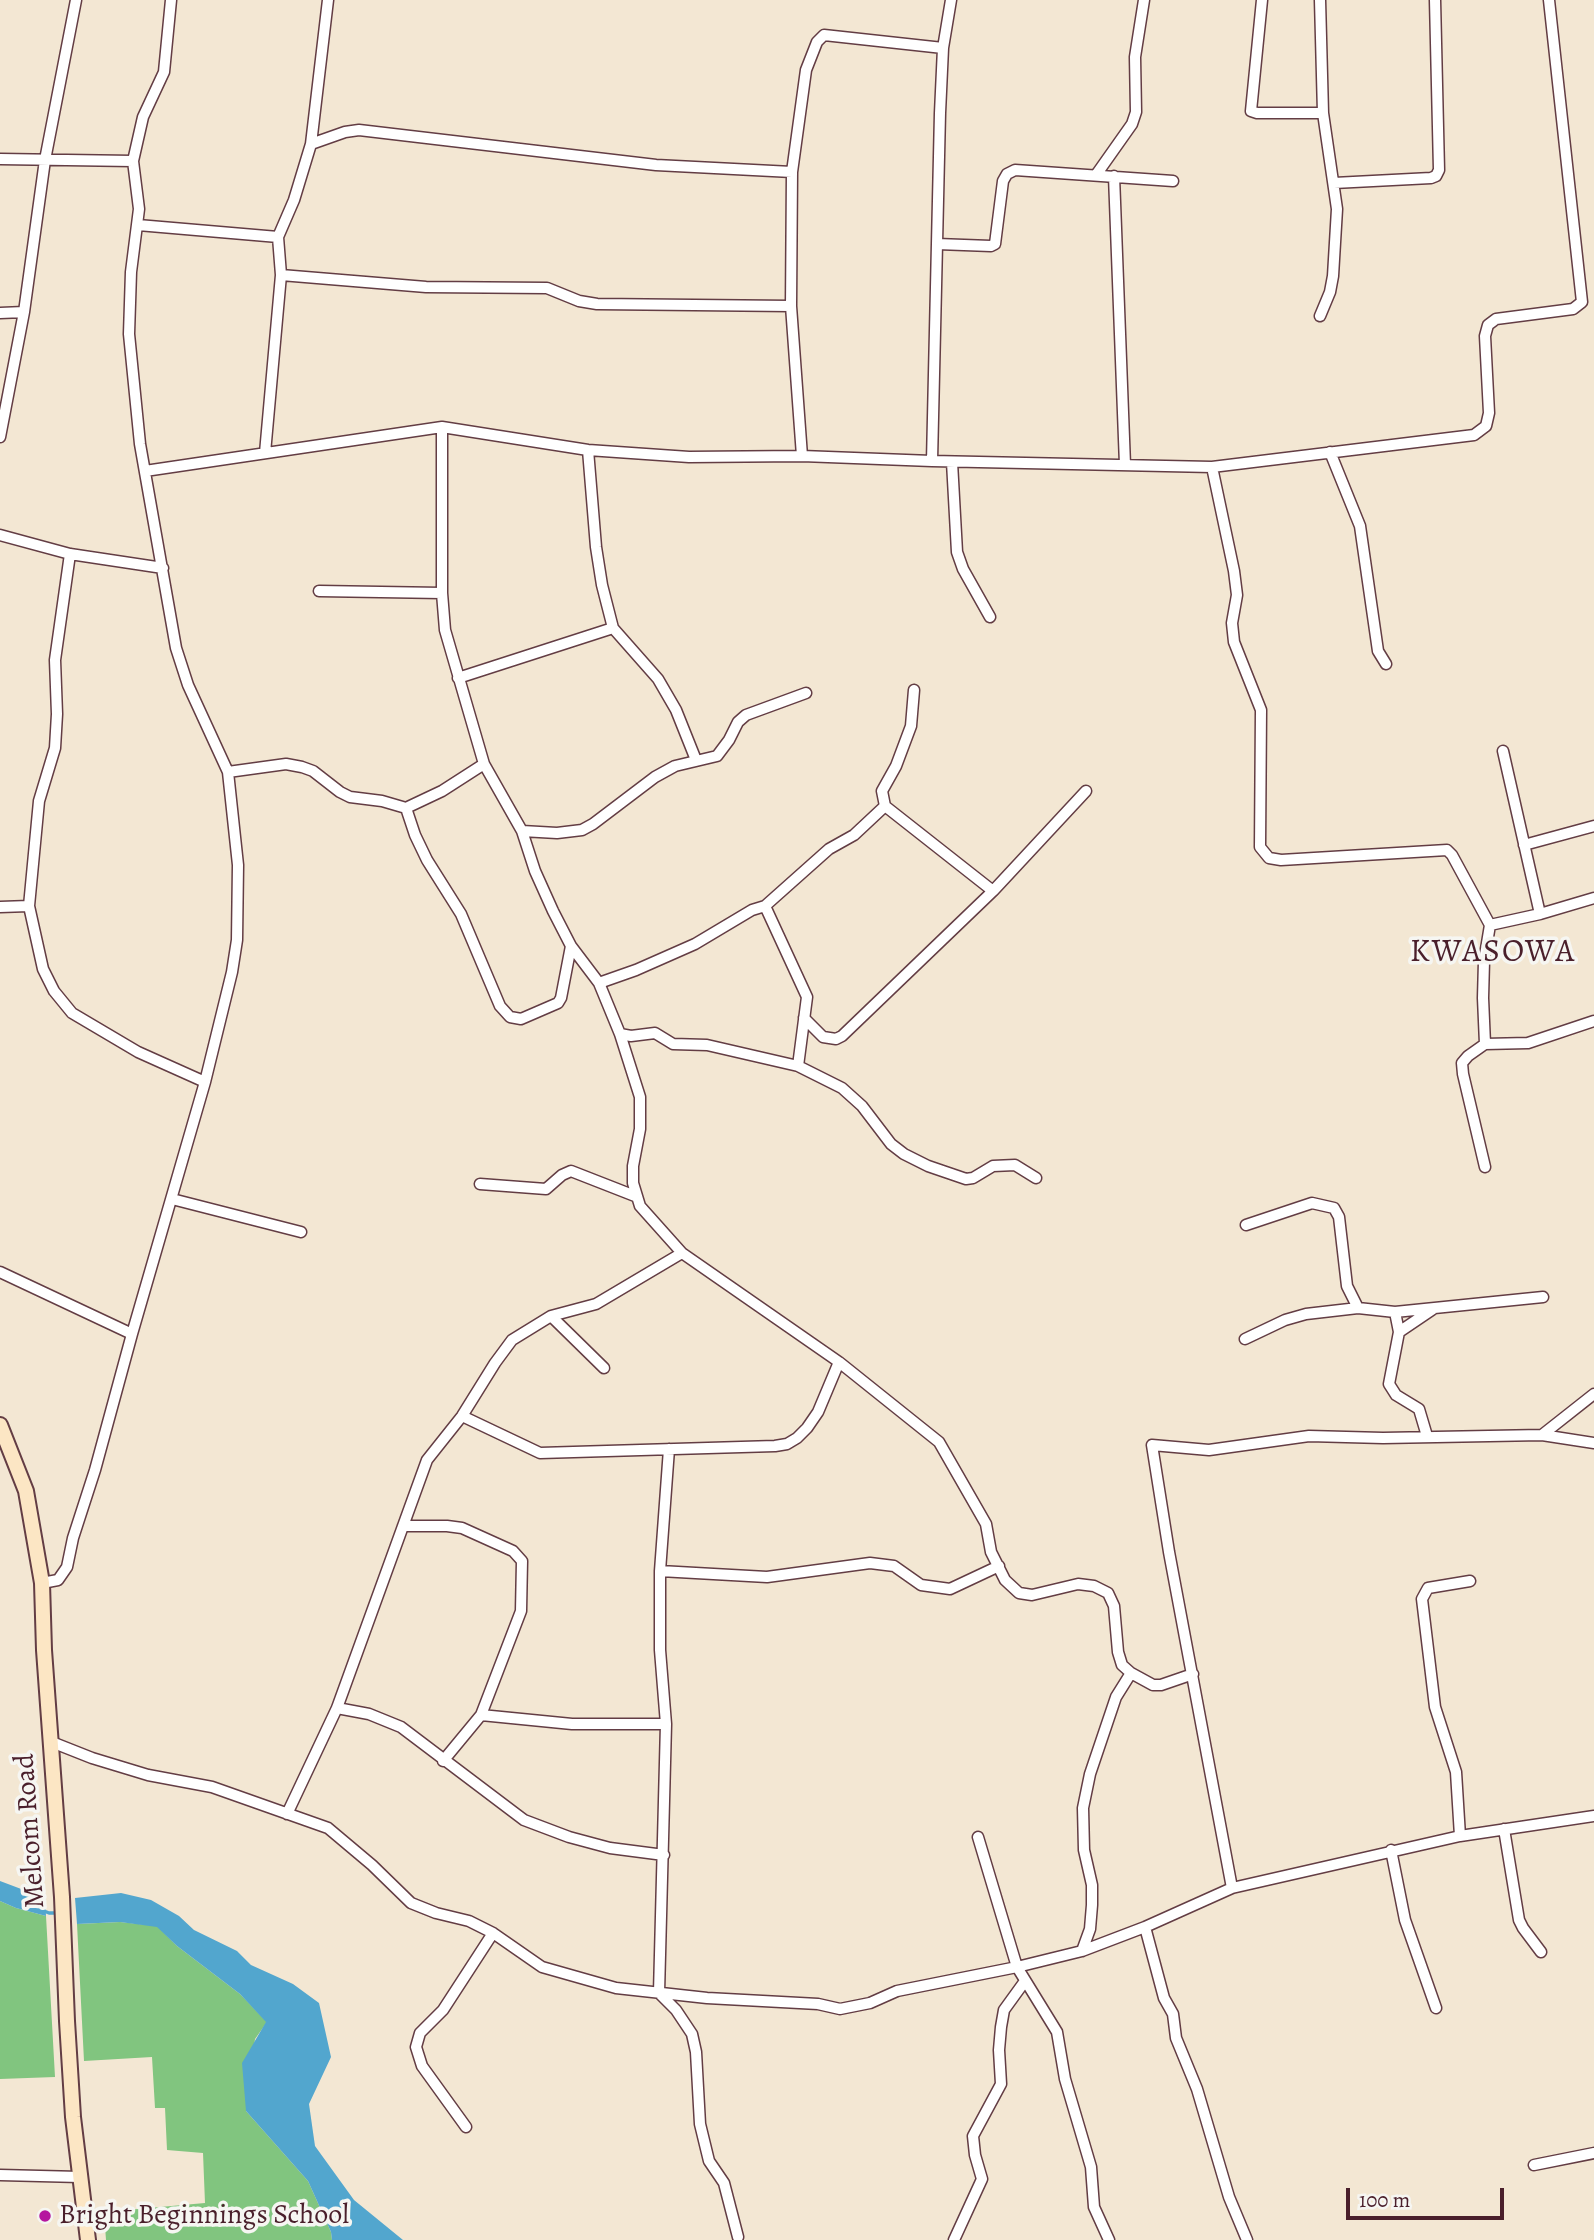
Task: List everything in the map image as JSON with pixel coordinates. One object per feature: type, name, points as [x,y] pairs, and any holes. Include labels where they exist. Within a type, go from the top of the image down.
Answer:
[{"type":"main road","name":"Melcom Road","points":[[0,1424],[5,1450],[26,1491],[42,1583],[68,2035],[88,2240]]},
{"type":"street","points":[[0,436],[24,312],[45,160],[76,0]]},
{"type":"street","points":[[42,1583],[58,1580],[67,1567],[73,1538],[95,1470],[205,1082],[232,972],[237,940],[238,865],[228,772],[188,685],[176,648],[137,418],[129,334],[131,272],[138,225],[139,194],[133,161],[143,117],[164,72],[171,0]]},
{"type":"street","points":[[265,453],[281,275],[278,237],[294,200],[311,144],[328,0]]},
{"type":"street","points":[[932,461],[943,48],[951,0]]},
{"type":"street","points":[[1096,175],[1132,124],[1136,111],[1135,57],[1143,0]]},
{"type":"street","points":[[1262,0],[1251,110],[1257,113],[1323,113]]},
{"type":"street","points":[[1320,0],[1323,113],[1337,209],[1333,276],[1320,316]]},
{"type":"street","points":[[1334,183],[1436,176],[1439,170],[1436,0]]},
{"type":"street","points":[[145,471],[442,427],[588,450],[689,457],[802,456],[1212,467],[1474,435],[1486,426],[1489,413],[1485,336],[1488,325],[1496,320],[1573,309],[1582,302],[1549,0]]},
{"type":"street","points":[[802,456],[791,306],[792,172],[806,70],[820,38],[824,35],[943,48]]},
{"type":"street","points":[[311,144],[359,130],[656,165],[792,172]]},
{"type":"street","points":[[0,159],[133,161]]},
{"type":"street","points":[[937,244],[995,244],[1003,181],[1007,174],[1015,170],[1173,181]]},
{"type":"street","points":[[1114,176],[1125,465]]},
{"type":"street","points":[[138,225],[278,237]]},
{"type":"street","points":[[281,275],[426,287],[547,288],[579,301],[597,304],[791,306]]},
{"type":"street","points":[[0,313],[24,312]]},
{"type":"street","points":[[442,427],[442,593],[445,630],[484,765],[522,831],[535,871],[571,946],[599,983],[620,1034],[640,1097],[640,1129],[633,1166],[635,1196],[640,1206],[682,1253],[839,1362],[939,1442],[986,1524],[991,1552],[1006,1580],[1019,1593],[1032,1595],[1078,1584],[1094,1586],[1108,1593],[1114,1606],[1118,1652],[1122,1665],[1131,1674],[1153,1685],[1161,1685],[1193,1674]]},
{"type":"street","points":[[588,450],[601,585],[613,628],[658,679],[676,710],[696,761]]},
{"type":"street","points":[[1330,452],[1360,526],[1378,651],[1387,664]]},
{"type":"street","points":[[953,462],[957,552],[963,569],[990,617]]},
{"type":"street","points":[[1212,467],[1234,570],[1237,595],[1232,623],[1234,642],[1261,710],[1260,846],[1263,853],[1269,858],[1281,860],[1447,850],[1490,925],[1484,961],[1485,1044]]},
{"type":"street","points":[[0,534],[71,554],[163,568]]},
{"type":"street","points":[[71,554],[55,660],[55,748],[39,801],[29,906],[47,981],[72,1013],[138,1052],[205,1082]]},
{"type":"street","points":[[319,591],[442,593]]},
{"type":"street","points":[[458,678],[613,628]]},
{"type":"street","points":[[914,690],[911,726],[896,766],[882,790],[885,806],[993,891]]},
{"type":"street","points":[[522,831],[557,833],[582,830],[655,777],[675,766],[717,756],[738,722],[746,715],[806,693]]},
{"type":"street","points":[[1503,751],[1540,914]]},
{"type":"street","points":[[228,772],[286,764],[302,767],[313,771],[350,797],[406,807],[484,765]]},
{"type":"street","points":[[804,1018],[822,1037],[836,1039],[842,1036],[993,891],[1086,790]]},
{"type":"street","points":[[599,983],[695,944],[752,910],[765,906],[829,849],[854,835],[885,806]]},
{"type":"street","points":[[406,807],[427,860],[461,914],[500,1006],[510,1017],[521,1019],[558,1003],[571,946]]},
{"type":"street","points":[[1524,845],[1594,826]]},
{"type":"street","points":[[1490,925],[1594,898]]},
{"type":"street","points":[[0,907],[29,906]]},
{"type":"street","points":[[765,906],[807,997],[798,1066]]},
{"type":"street","points":[[1485,1167],[1462,1074],[1462,1063],[1485,1044],[1528,1043],[1594,1021]]},
{"type":"street","points":[[620,1034],[631,1036],[655,1033],[673,1044],[707,1045],[798,1066],[842,1088],[862,1106],[891,1144],[928,1166],[966,1179],[974,1178],[993,1166],[1015,1165],[1036,1178]]},
{"type":"street","points":[[480,1184],[546,1189],[571,1171],[635,1196]]},
{"type":"street","points":[[172,1199],[302,1232]]},
{"type":"street","points":[[1245,1225],[1312,1203],[1334,1208],[1339,1217],[1347,1286],[1358,1308]]},
{"type":"street","points":[[287,1814],[337,1708],[427,1460],[462,1416],[512,1340],[551,1316],[596,1304],[682,1253]]},
{"type":"street","points":[[0,1272],[132,1334]]},
{"type":"street","points":[[1245,1339],[1285,1320],[1306,1314],[1358,1308],[1395,1312],[1543,1297]]},
{"type":"street","points":[[1399,1332],[1435,1308]]},
{"type":"street","points":[[1395,1312],[1399,1332],[1389,1384],[1396,1395],[1419,1409],[1427,1436]]},
{"type":"street","points":[[551,1316],[604,1368]]},
{"type":"street","points":[[462,1416],[540,1453],[787,1444],[807,1428],[818,1412],[839,1362]]},
{"type":"street","points":[[1542,1435],[1594,1394]]},
{"type":"street","points":[[1231,1888],[1152,1446],[1209,1450],[1308,1436],[1542,1435],[1594,1443]]},
{"type":"street","points":[[668,1449],[660,1571],[660,1650],[666,1724],[659,1993],[676,2010],[692,2034],[696,2052],[700,2124],[709,2161],[724,2183],[738,2237]]},
{"type":"street","points":[[403,1526],[447,1525],[462,1528],[513,1551],[522,1561],[521,1611],[481,1714],[443,1760]]},
{"type":"street","points":[[660,1571],[767,1577],[870,1563],[894,1566],[921,1585],[950,1589],[999,1566]]},
{"type":"street","points":[[1460,1836],[1456,1772],[1435,1707],[1422,1599],[1429,1588],[1470,1581]]},
{"type":"street","points":[[1082,1951],[1090,1929],[1092,1905],[1092,1885],[1084,1850],[1083,1808],[1090,1774],[1116,1697],[1131,1674]]},
{"type":"street","points":[[337,1708],[369,1714],[401,1727],[524,1820],[569,1837],[610,1848],[664,1855]]},
{"type":"street","points":[[481,1714],[572,1724],[666,1724]]},
{"type":"street","points":[[49,1741],[92,1758],[148,1774],[212,1787],[328,1828],[411,1903],[436,1913],[469,1920],[494,1933],[542,1966],[616,1988],[818,2004],[840,2009],[870,2003],[897,1991],[1082,1951],[1145,1927],[1231,1888],[1460,1836],[1594,1816]]},
{"type":"street","points":[[1504,1829],[1519,1920],[1541,1952]]},
{"type":"street","points":[[978,1837],[1017,1967],[1056,2032],[1065,2080],[1091,2167],[1094,2207],[1109,2240]]},
{"type":"street","points":[[1391,1850],[1405,1920],[1436,2008]]},
{"type":"street","points":[[1145,1927],[1164,1998],[1173,2014],[1176,2038],[1197,2089],[1230,2197],[1247,2240]]},
{"type":"street","points":[[466,2127],[422,2066],[416,2047],[420,2033],[443,2010],[494,1933]]},
{"type":"street","points":[[954,2240],[982,2179],[973,2136],[1001,2084],[1000,2038],[1004,2010],[1025,1981]]},
{"type":"street","points":[[1534,2165],[1594,2153]]},
{"type":"street","points":[[0,2175],[80,2177]]},
{"type":"green space","points":[[0,1901],[46,1916],[55,2077],[0,2079]]},
{"type":"green space","points":[[120,1922],[157,1926],[177,1946],[240,1994],[267,2022],[255,2039],[246,2111],[308,2181],[332,2240],[106,2240],[104,2212],[205,2203],[203,2153],[167,2150],[165,2108],[155,2108],[152,2057],[84,2061],[77,1924]]},
{"type":"water","points":[[0,1881],[45,1898],[46,1916],[0,1901]]},
{"type":"water","points":[[121,1893],[151,1900],[179,1916],[194,1930],[237,1951],[251,1965],[293,1984],[319,2003],[331,2057],[309,2104],[315,2146],[354,2200],[403,2240],[332,2240],[308,2181],[246,2111],[242,2063],[266,2022],[240,1994],[177,1946],[157,1927],[120,1922],[77,1924],[75,1898]]},
{"type":"waterway","points":[[44,1911],[60,1913]]},
{"type":"place","name":"Bright Beginnings School","points":[[45,2216]]},
{"type":"district","name":"KWASOWA","points":[[1493,953]]}]
